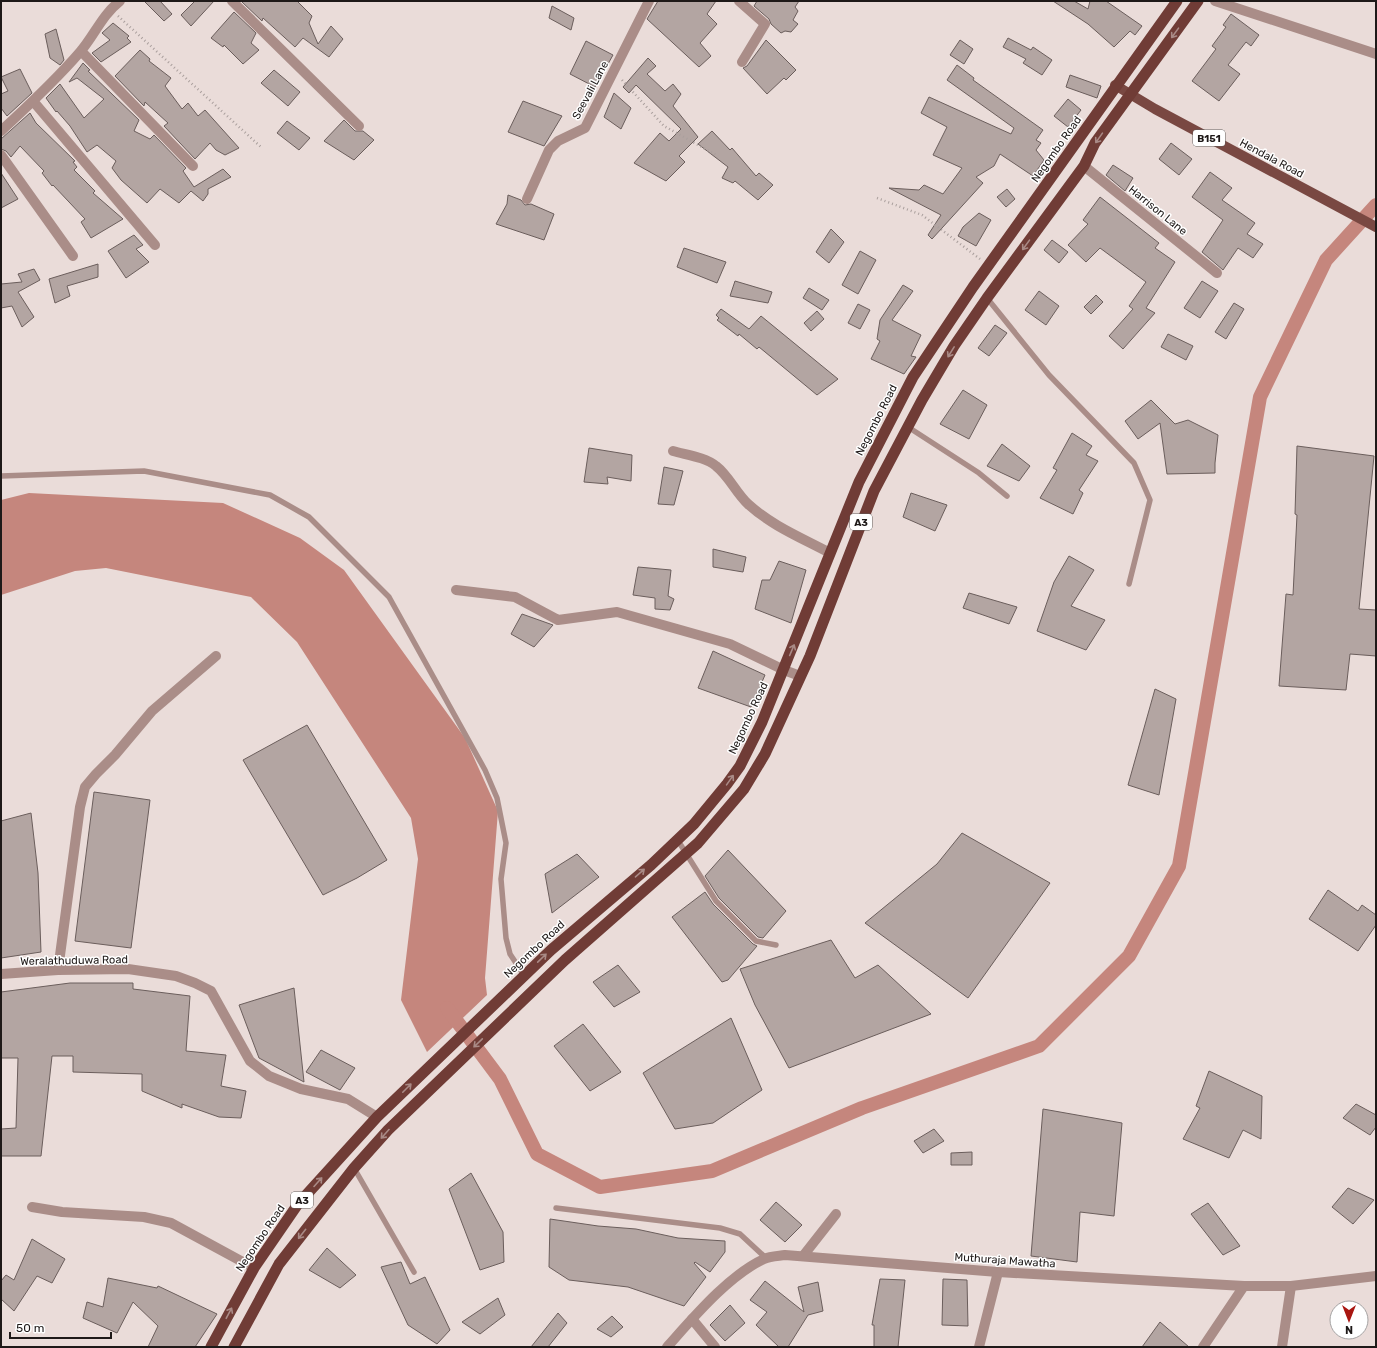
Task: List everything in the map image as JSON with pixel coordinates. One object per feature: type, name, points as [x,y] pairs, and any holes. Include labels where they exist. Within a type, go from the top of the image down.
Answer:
[{"type":"highway","name":"Negombo Road","points":[[211,1347],[254,1268],[298,1204],[377,1117],[524,975],[678,839],[713,802],[740,766],[762,722],[784,670],[830,553],[866,468],[913,377],[942,331],[1176,1]]},
{"type":"highway","name":"A3","points":[[234,1347],[279,1264],[354,1168],[388,1130],[565,960],[709,833],[744,789],[765,754],[800,676],[874,491],[922,400],[950,353],[987,298],[1084,166],[1095,143],[1198,1]]},
{"type":"main road","name":"Hendala Road","points":[[1115,85],[1130,95],[1376,227]]},
{"type":"street","points":[[1,131],[33,101],[81,51],[110,9],[120,1]]},
{"type":"street","points":[[232,1],[359,126]]},
{"type":"street","name":"Seevali Lane","points":[[527,199],[549,150],[558,141],[585,128],[649,1]]},
{"type":"street","points":[[739,1],[766,24],[742,62]]},
{"type":"street","points":[[1215,1],[1376,54]]},
{"type":"street","points":[[81,51],[193,166]]},
{"type":"street","points":[[33,101],[155,246]]},
{"type":"street","points":[[1,155],[73,256]]},
{"type":"street","name":"Harrison Lane","points":[[1084,166],[1217,273]]},
{"type":"street","points":[[673,451],[699,458],[716,465],[748,503],[770,520],[787,532],[830,553]]},
{"type":"street","points":[[456,590],[515,598],[558,620],[617,612],[730,644],[800,676]]},
{"type":"street","points":[[58,970],[80,807],[85,788],[96,774],[115,756],[152,712],[216,656]]},
{"type":"street","name":"Weralathuduwa Road","points":[[1,974],[58,970],[128,969],[176,976],[210,991],[250,1061],[269,1076],[300,1089],[348,1100],[377,1117]]},
{"type":"street","points":[[32,1207],[62,1212],[144,1217],[171,1223],[254,1268]]},
{"type":"street","points":[[803,1256],[836,1214]]},
{"type":"street","name":"Muthuraja Mawatha","points":[[667,1347],[692,1319],[741,1271],[766,1258],[785,1255],[998,1272],[1244,1286],[1291,1286],[1376,1276]]},
{"type":"street","points":[[979,1347],[998,1272]]},
{"type":"street","points":[[1203,1347],[1244,1286]]},
{"type":"street","points":[[1282,1347],[1291,1286]]},
{"type":"street","points":[[692,1319],[715,1347]]},
{"type":"lane","points":[[987,298],[1049,375],[1134,463],[1150,500],[1129,584]]},
{"type":"lane","points":[[908,427],[979,473],[1007,496]]},
{"type":"lane","points":[[1,476],[144,471],[270,495],[309,517],[389,597],[485,770],[497,798],[506,843],[502,879],[506,938],[510,954],[524,975]]},
{"type":"lane","points":[[678,839],[688,853],[716,901],[756,941],[776,945]]},
{"type":"lane","points":[[354,1168],[414,1272]]},
{"type":"lane","points":[[556,1208],[720,1228],[740,1234],[766,1258]]},
{"type":"path","points":[[110,9],[262,148]]},
{"type":"path","points":[[614,71],[664,126],[718,156]]},
{"type":"path","points":[[877,198],[922,215],[968,248],[988,266]]},
{"type":"shaded area","points":[[29,493],[223,503],[300,538],[344,570],[465,738],[498,811],[485,978],[487,995],[427,1052],[401,1000],[418,859],[411,818],[297,642],[251,597],[106,568],[75,571],[1,595],[1,500]]},
{"type":"building","points":[[144,1],[160,1],[172,14],[164,21]]},
{"type":"building","points":[[195,1],[214,1],[191,26],[181,15]]},
{"type":"building","points":[[297,1],[312,16],[309,23],[318,44],[331,26],[343,39],[329,57],[303,38],[295,47],[263,18],[262,21],[242,2]]},
{"type":"building","points":[[658,1],[716,1],[707,14],[717,24],[700,43],[711,56],[699,67],[647,19]]},
{"type":"building","points":[[757,1],[799,1],[795,7],[798,11],[793,20],[798,24],[791,32],[785,31],[781,33],[771,24],[769,19],[754,6]]},
{"type":"building","points":[[1053,1],[1074,1],[1088,9],[1090,1],[1106,1],[1142,26],[1135,35],[1130,31],[1114,47],[1088,24]]},
{"type":"building","points":[[552,6],[574,18],[571,30],[549,18]]},
{"type":"building","points":[[234,12],[256,33],[251,43],[259,50],[243,64],[224,45],[223,47],[211,38]]},
{"type":"building","points":[[1231,14],[1259,35],[1251,46],[1246,42],[1228,65],[1240,74],[1219,101],[1192,81],[1216,49],[1212,46],[1226,27],[1223,25]]},
{"type":"building","points":[[113,23],[129,36],[127,38],[131,42],[101,62],[92,53],[110,40],[102,33]]},
{"type":"building","points":[[56,29],[64,60],[60,65],[50,58],[45,34]]},
{"type":"building","points":[[1008,38],[1031,50],[1033,47],[1052,60],[1042,75],[1023,63],[1026,59],[1003,47]]},
{"type":"building","points":[[766,40],[796,70],[786,80],[784,78],[767,94],[743,68],[747,66]]},
{"type":"building","points":[[960,40],[973,49],[964,64],[950,55]]},
{"type":"building","points":[[586,41],[613,55],[595,87],[570,74]]},
{"type":"building","points":[[140,50],[150,59],[149,61],[171,78],[165,86],[182,109],[188,103],[198,116],[205,110],[239,148],[225,155],[216,150],[210,143],[195,159],[164,126],[168,123],[145,102],[144,106],[115,76]]},
{"type":"building","points":[[648,58],[656,66],[647,74],[665,91],[673,84],[681,94],[673,106],[698,137],[679,156],[685,162],[666,181],[634,163],[660,133],[669,141],[681,129],[636,85],[629,93],[623,87]]},
{"type":"building","points":[[83,63],[90,70],[88,71],[139,120],[134,131],[150,139],[154,135],[186,168],[183,171],[194,187],[223,169],[231,177],[208,189],[208,194],[203,201],[191,191],[179,203],[160,189],[147,203],[121,180],[112,168],[116,161],[97,145],[87,152],[70,126],[57,111],[56,112],[46,98],[60,84],[84,118],[104,99],[77,78],[69,82]]},
{"type":"building","points":[[957,65],[974,78],[973,80],[1043,130],[1036,140],[1041,143],[1036,150],[1044,160],[1033,176],[1000,154],[994,166],[976,177],[983,183],[932,239],[928,235],[941,215],[889,188],[919,190],[924,185],[943,194],[962,168],[933,155],[947,127],[921,113],[929,97],[1011,134],[1014,128],[947,80]]},
{"type":"building","points":[[20,69],[32,93],[7,116],[1,108],[1,94],[8,91],[1,77]]},
{"type":"building","points":[[274,70],[300,92],[288,106],[261,83]]},
{"type":"building","points":[[1070,75],[1101,86],[1097,98],[1066,87]]},
{"type":"building","points":[[614,93],[631,108],[621,129],[604,117]]},
{"type":"building","points":[[1068,99],[1081,110],[1068,127],[1054,116]]},
{"type":"building","points":[[523,101],[562,116],[544,146],[508,132]]},
{"type":"building","points":[[30,113],[36,123],[75,161],[73,162],[77,167],[74,170],[95,191],[93,193],[123,219],[91,238],[81,222],[85,219],[53,185],[52,186],[42,173],[44,171],[20,146],[11,157],[6,151],[1,149],[1,139]]},
{"type":"building","points":[[344,120],[355,131],[363,131],[374,140],[354,160],[324,141]]},
{"type":"building","points":[[287,121],[310,138],[299,150],[277,133]]},
{"type":"building","points":[[712,131],[730,150],[732,148],[756,176],[759,173],[773,185],[758,200],[735,181],[733,183],[722,178],[728,167],[698,144]]},
{"type":"building","points":[[1171,143],[1192,159],[1179,175],[1159,159]]},
{"type":"building","points":[[1113,165],[1133,178],[1125,191],[1106,175]]},
{"type":"building","points":[[1210,172],[1232,188],[1222,200],[1255,223],[1247,234],[1263,244],[1253,258],[1238,248],[1223,270],[1202,252],[1223,220],[1192,197]]},
{"type":"building","points":[[1,173],[18,199],[1,208]]},
{"type":"building","points":[[1007,189],[1015,199],[1006,207],[997,197]]},
{"type":"building","points":[[508,195],[521,200],[525,205],[531,204],[554,214],[544,240],[496,224],[507,204]]},
{"type":"building","points":[[1100,197],[1159,243],[1155,248],[1175,262],[1146,308],[1155,313],[1123,349],[1109,336],[1133,309],[1129,306],[1146,282],[1100,248],[1086,262],[1068,245],[1088,224],[1083,220]]},
{"type":"building","points":[[979,213],[991,220],[976,246],[958,236],[963,227]]},
{"type":"building","points":[[831,229],[844,242],[829,263],[816,252]]},
{"type":"building","points":[[134,235],[143,245],[136,249],[149,262],[126,278],[108,251]]},
{"type":"building","points":[[1052,240],[1068,252],[1059,263],[1044,250]]},
{"type":"building","points":[[684,248],[726,262],[717,283],[677,267]]},
{"type":"building","points":[[860,251],[876,260],[858,294],[842,285]]},
{"type":"building","points":[[98,264],[98,277],[67,286],[70,296],[55,303],[49,279]]},
{"type":"building","points":[[34,269],[40,280],[18,292],[34,317],[22,327],[12,306],[1,308],[1,284],[22,282],[18,274]]},
{"type":"building","points":[[735,281],[772,292],[768,303],[730,296]]},
{"type":"building","points":[[1202,281],[1218,291],[1200,318],[1184,308]]},
{"type":"building","points":[[903,285],[913,291],[892,320],[921,335],[911,356],[916,357],[904,374],[871,359],[880,341],[877,339],[880,320]]},
{"type":"building","points":[[809,288],[829,300],[822,310],[803,298]]},
{"type":"building","points":[[1039,291],[1059,306],[1046,325],[1025,310]]},
{"type":"building","points":[[1096,295],[1103,302],[1091,314],[1084,307]]},
{"type":"building","points":[[1234,303],[1244,309],[1226,339],[1215,332]]},
{"type":"building","points":[[858,304],[870,310],[860,329],[848,323]]},
{"type":"building","points":[[721,309],[749,329],[761,316],[838,379],[817,395],[759,347],[757,349],[739,334],[738,336],[717,320],[719,318],[716,315]]},
{"type":"building","points":[[817,311],[824,319],[811,331],[804,323]]},
{"type":"building","points":[[995,325],[1007,333],[989,356],[978,348]]},
{"type":"building","points":[[1168,334],[1193,346],[1186,360],[1161,347]]},
{"type":"building","points":[[963,390],[987,405],[969,439],[940,424]]},
{"type":"building","points":[[1151,400],[1175,424],[1188,420],[1218,435],[1215,473],[1167,474],[1160,423],[1138,439],[1125,421]]},
{"type":"building","points":[[1072,433],[1092,446],[1086,455],[1098,461],[1079,490],[1083,493],[1073,514],[1040,498],[1057,470],[1053,468]]},
{"type":"building","points":[[1002,444],[1030,466],[1019,481],[987,466]]},
{"type":"building","points":[[1297,446],[1374,456],[1359,609],[1376,610],[1376,656],[1350,654],[1346,690],[1279,686],[1286,594],[1293,595],[1297,515],[1295,514]]},
{"type":"building","points":[[589,448],[632,455],[631,481],[607,477],[608,484],[584,482]]},
{"type":"building","points":[[664,467],[683,471],[674,505],[658,504]]},
{"type":"building","points":[[911,493],[947,505],[935,531],[903,517]]},
{"type":"building","points":[[713,549],[746,557],[743,572],[713,567]]},
{"type":"building","points":[[1069,556],[1094,570],[1071,606],[1105,620],[1086,650],[1037,631],[1054,582]]},
{"type":"building","points":[[779,561],[806,570],[791,623],[755,609],[762,580],[770,580]]},
{"type":"building","points":[[638,567],[671,570],[668,596],[674,599],[670,610],[655,609],[655,598],[633,595]]},
{"type":"building","points":[[969,593],[1017,607],[1009,624],[963,608]]},
{"type":"building","points":[[522,614],[553,625],[534,647],[511,634]]},
{"type":"building","points":[[713,651],[765,675],[751,707],[698,688]]},
{"type":"building","points":[[1155,689],[1176,699],[1159,795],[1128,785]]},
{"type":"building","points":[[307,725],[387,860],[357,878],[323,895],[243,760]]},
{"type":"building","points":[[94,792],[150,800],[131,948],[75,941]]},
{"type":"building","points":[[31,813],[38,873],[41,952],[1,958],[1,821]]},
{"type":"building","points":[[962,833],[1050,883],[968,998],[865,923],[937,864]]},
{"type":"building","points":[[728,850],[786,911],[763,938],[758,937],[719,898],[705,876]]},
{"type":"building","points":[[577,854],[599,877],[552,913],[545,874]]},
{"type":"building","points":[[1328,890],[1358,911],[1362,905],[1376,915],[1376,925],[1358,951],[1309,919]]},
{"type":"building","points":[[705,892],[713,904],[753,944],[757,946],[728,980],[722,982],[672,917]]},
{"type":"building","points":[[831,940],[855,978],[878,965],[931,1014],[789,1068],[755,1005],[740,969]]},
{"type":"building","points":[[618,965],[640,992],[614,1007],[593,982]]},
{"type":"building","points":[[70,983],[133,983],[133,989],[190,996],[186,1051],[226,1055],[221,1086],[246,1091],[241,1118],[219,1117],[182,1104],[182,1108],[142,1091],[142,1074],[73,1072],[73,1056],[52,1056],[41,1156],[1,1156],[1,1129],[16,1128],[18,1058],[1,1058],[1,992]]},
{"type":"building","points":[[294,988],[304,1082],[259,1058],[239,1005]]},
{"type":"building","points":[[731,1018],[762,1090],[713,1123],[675,1129],[643,1073]]},
{"type":"building","points":[[583,1024],[621,1072],[590,1091],[554,1046]]},
{"type":"building","points":[[321,1050],[355,1068],[340,1090],[306,1072]]},
{"type":"building","points":[[1209,1071],[1262,1096],[1261,1139],[1243,1130],[1229,1158],[1183,1139],[1200,1108],[1196,1106]]},
{"type":"building","points":[[1356,1104],[1376,1115],[1376,1127],[1370,1135],[1343,1118]]},
{"type":"building","points":[[1043,1109],[1122,1123],[1114,1216],[1080,1212],[1077,1262],[1031,1256]]},
{"type":"building","points":[[934,1129],[944,1141],[923,1153],[914,1141]]},
{"type":"building","points":[[972,1152],[972,1165],[951,1165],[951,1153]]},
{"type":"building","points":[[471,1173],[503,1232],[504,1262],[480,1270],[449,1189]]},
{"type":"building","points":[[1348,1188],[1374,1200],[1353,1224],[1332,1207]]},
{"type":"building","points":[[776,1202],[802,1225],[785,1242],[760,1220]]},
{"type":"building","points":[[1208,1203],[1240,1246],[1223,1255],[1191,1214]]},
{"type":"building","points":[[550,1219],[598,1226],[636,1229],[678,1238],[725,1241],[725,1252],[710,1272],[695,1262],[694,1263],[706,1277],[684,1306],[628,1287],[569,1280],[549,1267]]},
{"type":"building","points":[[32,1239],[65,1259],[52,1283],[37,1276],[14,1311],[1,1299],[1,1281],[6,1275],[14,1280]]},
{"type":"building","points":[[327,1248],[356,1275],[340,1288],[309,1270]]},
{"type":"building","points":[[401,1262],[410,1284],[425,1277],[450,1330],[437,1344],[408,1325],[381,1267]]},
{"type":"building","points":[[108,1278],[157,1288],[158,1286],[217,1314],[195,1347],[148,1347],[158,1326],[133,1302],[117,1333],[83,1318],[87,1302],[103,1307]]},
{"type":"building","points":[[880,1279],[905,1280],[898,1347],[874,1347],[874,1325],[872,1325]]},
{"type":"building","points":[[943,1279],[967,1280],[968,1326],[942,1325]]},
{"type":"building","points":[[765,1281],[804,1312],[798,1287],[818,1282],[823,1311],[808,1315],[788,1347],[779,1347],[756,1325],[767,1312],[750,1300]]},
{"type":"building","points":[[498,1298],[505,1315],[480,1334],[462,1322]]},
{"type":"building","points":[[730,1305],[745,1323],[725,1341],[710,1325]]},
{"type":"building","points":[[558,1313],[567,1323],[548,1347],[531,1347]]},
{"type":"building","points":[[612,1316],[623,1327],[611,1337],[597,1329]]},
{"type":"building","points":[[1160,1322],[1189,1347],[1142,1347]]},
{"type":"waterway","points":[[447,1008],[500,1079],[537,1154],[600,1187],[712,1171],[862,1108],[1039,1046],[1129,956],[1179,866],[1260,397],[1326,260],[1376,205]]}]
